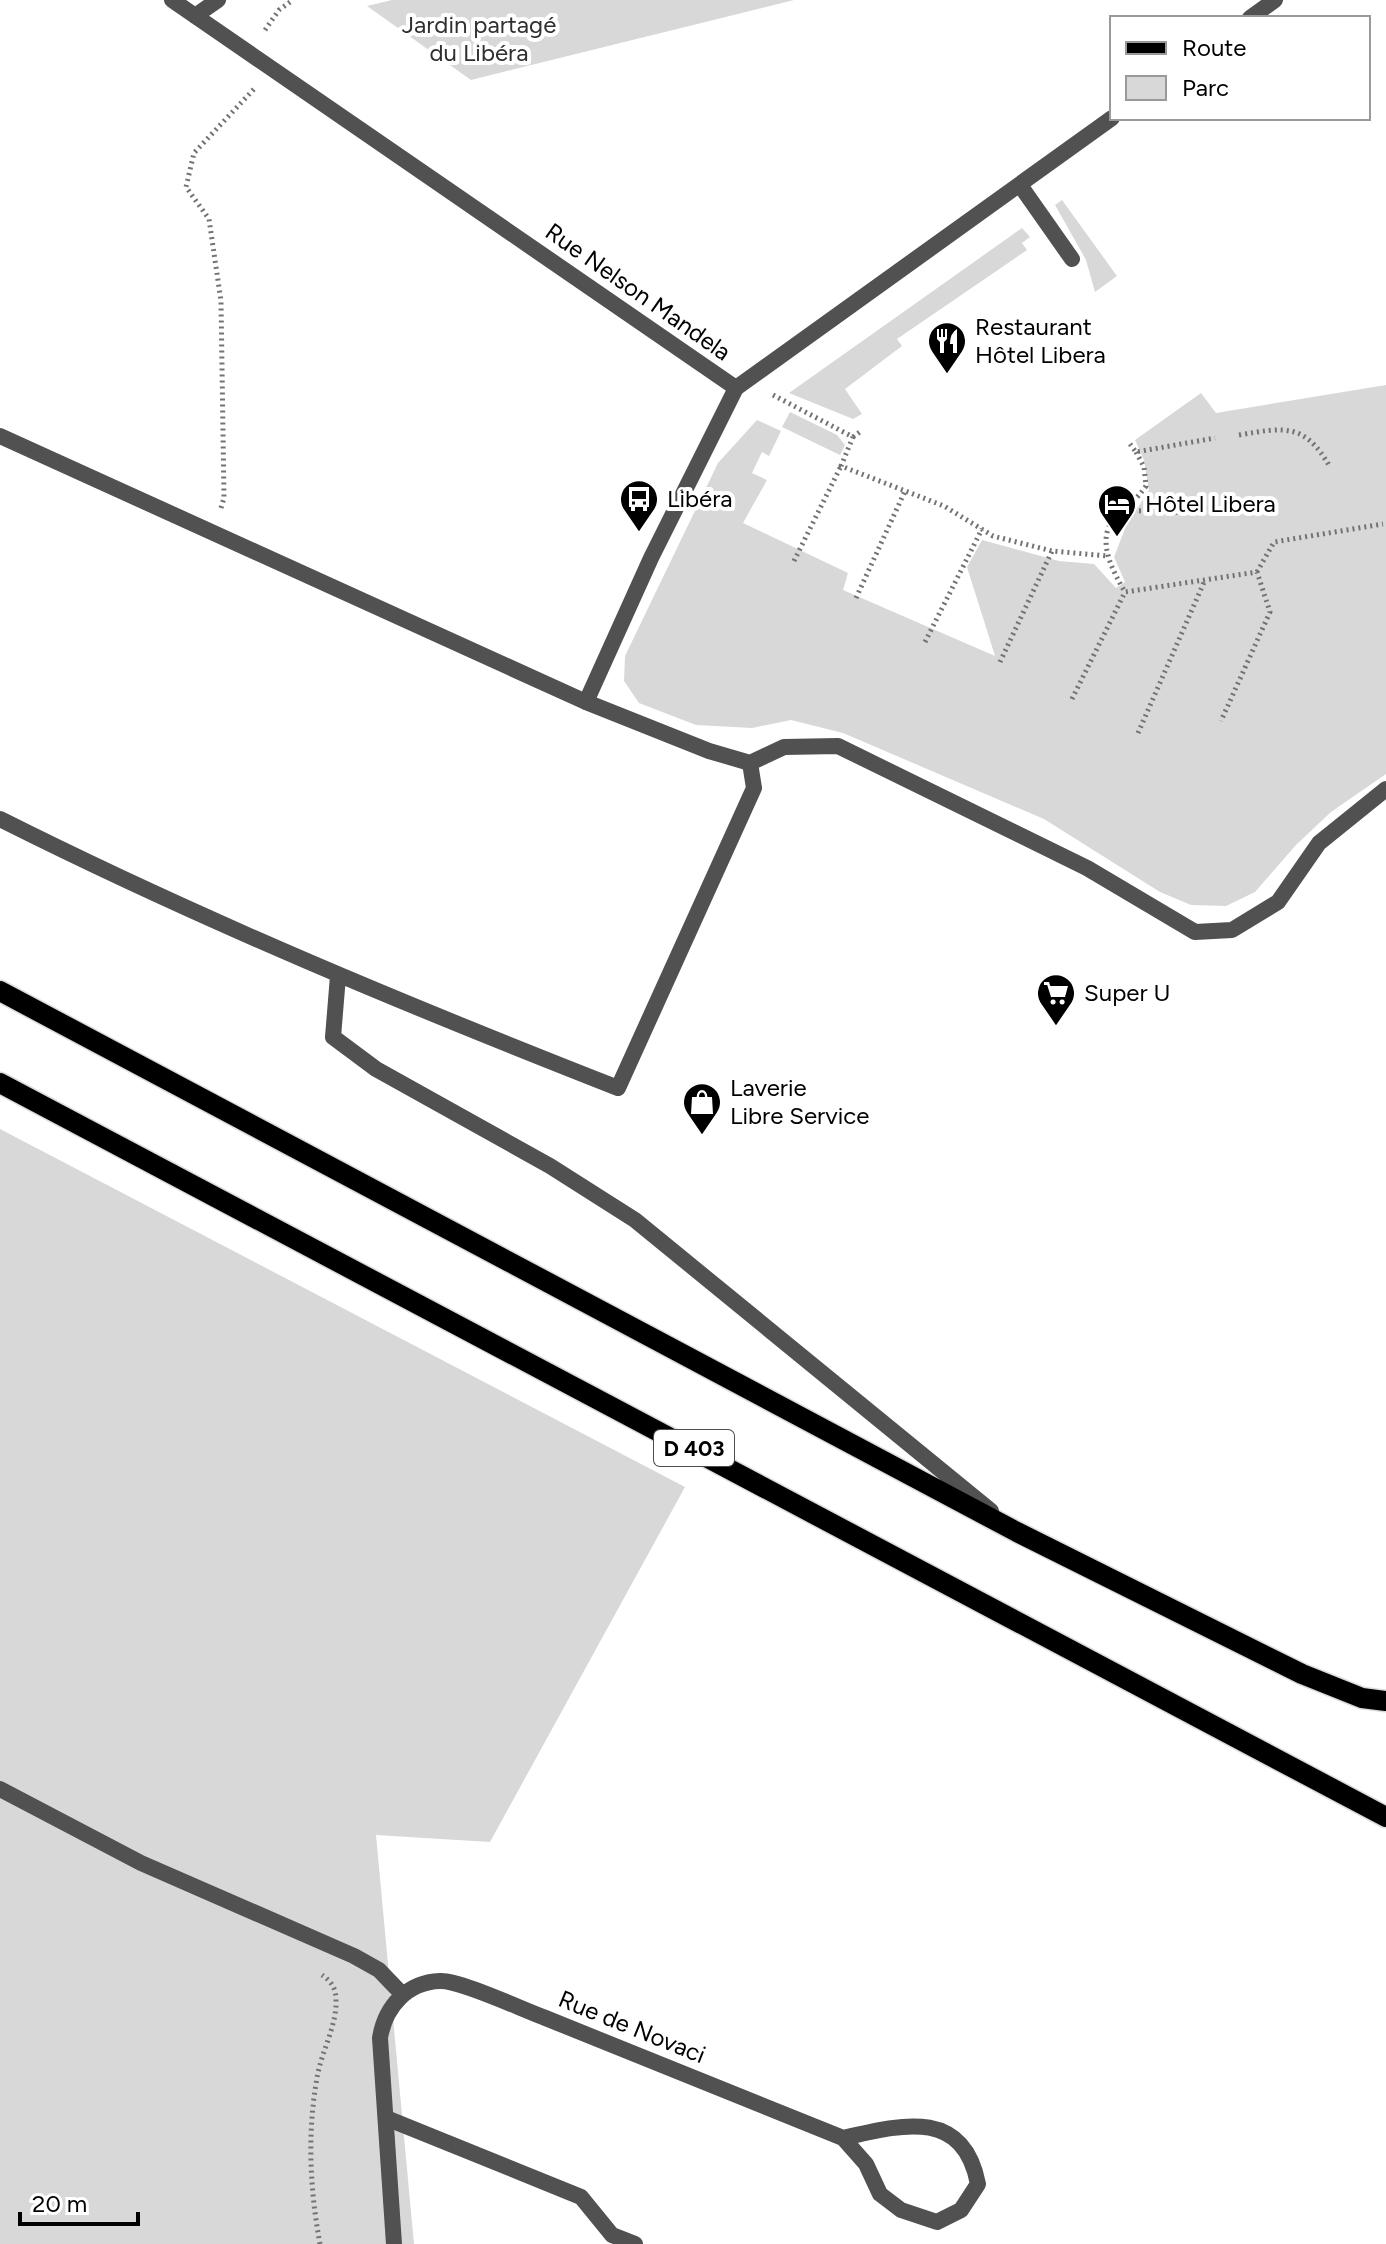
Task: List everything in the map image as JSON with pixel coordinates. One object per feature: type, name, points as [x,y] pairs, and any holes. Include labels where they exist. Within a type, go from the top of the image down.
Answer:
[{"type":"main road","points":[[0,991],[1017,1532],[1302,1674],[1362,1698],[1386,1701]]},
{"type":"main road","name":"D 403","points":[[0,1083],[1386,1817]]},
{"type":"street","name":"Rue Nelson Mandela","points":[[172,0],[741,384],[1110,119]]},
{"type":"street","points":[[195,16],[218,0]]},
{"type":"street","points":[[1253,16],[1275,0]]},
{"type":"street","points":[[1020,185],[1072,259]]},
{"type":"street","points":[[586,702],[651,558],[741,384]]},
{"type":"street","points":[[0,436],[586,702],[709,751],[750,763],[784,747],[838,746],[1087,868],[1195,932],[1232,930],[1278,902],[1319,843],[1386,789]]},
{"type":"street","points":[[0,819],[87,863],[338,976],[618,1088],[754,788],[750,763]]},
{"type":"street","points":[[338,976],[333,1037],[376,1069],[550,1166],[635,1220],[1017,1532]]},
{"type":"street","points":[[0,1789],[141,1863],[354,1956],[379,1970],[402,1994],[382,2023],[380,2038],[394,2244]]},
{"type":"street","name":"Rue de Novaci","points":[[402,1994],[416,1985],[442,1980],[843,2138],[866,2164],[880,2194],[901,2210],[937,2222],[961,2210],[978,2184],[974,2160],[959,2141],[933,2127],[903,2125],[843,2138]]},
{"type":"street","points":[[386,2118],[581,2197],[612,2235],[635,2244]]},
{"type":"path","points":[[248,53],[279,10],[293,0]]},
{"type":"path","points":[[211,532],[224,498],[221,301],[209,219],[186,187],[194,153],[272,69]]},
{"type":"path","points":[[741,384],[853,437]]},
{"type":"path","points":[[1239,435],[1273,429],[1300,431],[1319,449],[1330,467]]},
{"type":"path","points":[[794,561],[853,437],[861,431]]},
{"type":"path","points":[[1136,452],[1215,438]]},
{"type":"path","points":[[1125,592],[1105,543],[1115,516],[1133,505],[1146,486],[1144,467],[1130,444]]},
{"type":"path","points":[[841,466],[944,506],[982,529],[1052,551],[1108,556]]},
{"type":"path","points":[[856,598],[905,491]]},
{"type":"path","points":[[1124,510],[1173,513],[1249,499]]},
{"type":"path","points":[[1221,721],[1270,612],[1257,572],[1274,542],[1383,524]]},
{"type":"path","points":[[925,642],[982,529]]},
{"type":"path","points":[[1000,662],[1052,551]]},
{"type":"path","points":[[1125,592],[1257,572]]},
{"type":"path","points":[[1138,733],[1205,580]]},
{"type":"path","points":[[1072,699],[1125,592]]},
{"type":"path","points":[[318,1973],[332,1984],[337,2004],[317,2077],[311,2138],[312,2194],[320,2244]]},
{"type":"green space","name":"Jardin partagé du Libéra","points":[[392,0],[794,0],[471,80],[367,6]]},
{"type":"green space","points":[[1062,200],[1117,276],[1095,292],[1086,260],[1055,205]]},
{"type":"green space","points":[[1022,228],[1030,237],[1022,243],[1027,250],[897,339],[902,346],[845,389],[862,414],[853,419],[789,393]]},
{"type":"green space","points":[[1386,385],[1386,774],[1331,812],[1296,845],[1255,892],[1226,906],[1191,905],[1160,892],[1044,819],[843,733],[791,720],[752,728],[696,725],[639,703],[624,681],[625,656],[718,463],[757,420],[781,431],[769,456],[762,452],[752,473],[767,480],[743,523],[848,573],[843,590],[995,656],[967,567],[982,540],[1059,561],[1094,564],[1116,588],[1125,582],[1114,557],[1126,526],[1149,490],[1144,460],[1135,440],[1201,393],[1216,413]]},
{"type":"green space","points":[[790,412],[837,435],[845,445],[840,455],[782,427]]},
{"type":"green space","points":[[0,1129],[685,1487],[490,1842],[376,1835],[414,2244],[0,2244]]},
{"type":"place","name":"Restaurant Hôtel Libera","points":[[947,375]]},
{"type":"place","name":"Libéra","points":[[639,533]]},
{"type":"place","name":"Hôtel Libera","points":[[1117,538]]},
{"type":"place","name":"Super U","points":[[1056,1027]]},
{"type":"place","name":"Laverie Libre Service","points":[[702,1136]]}]
